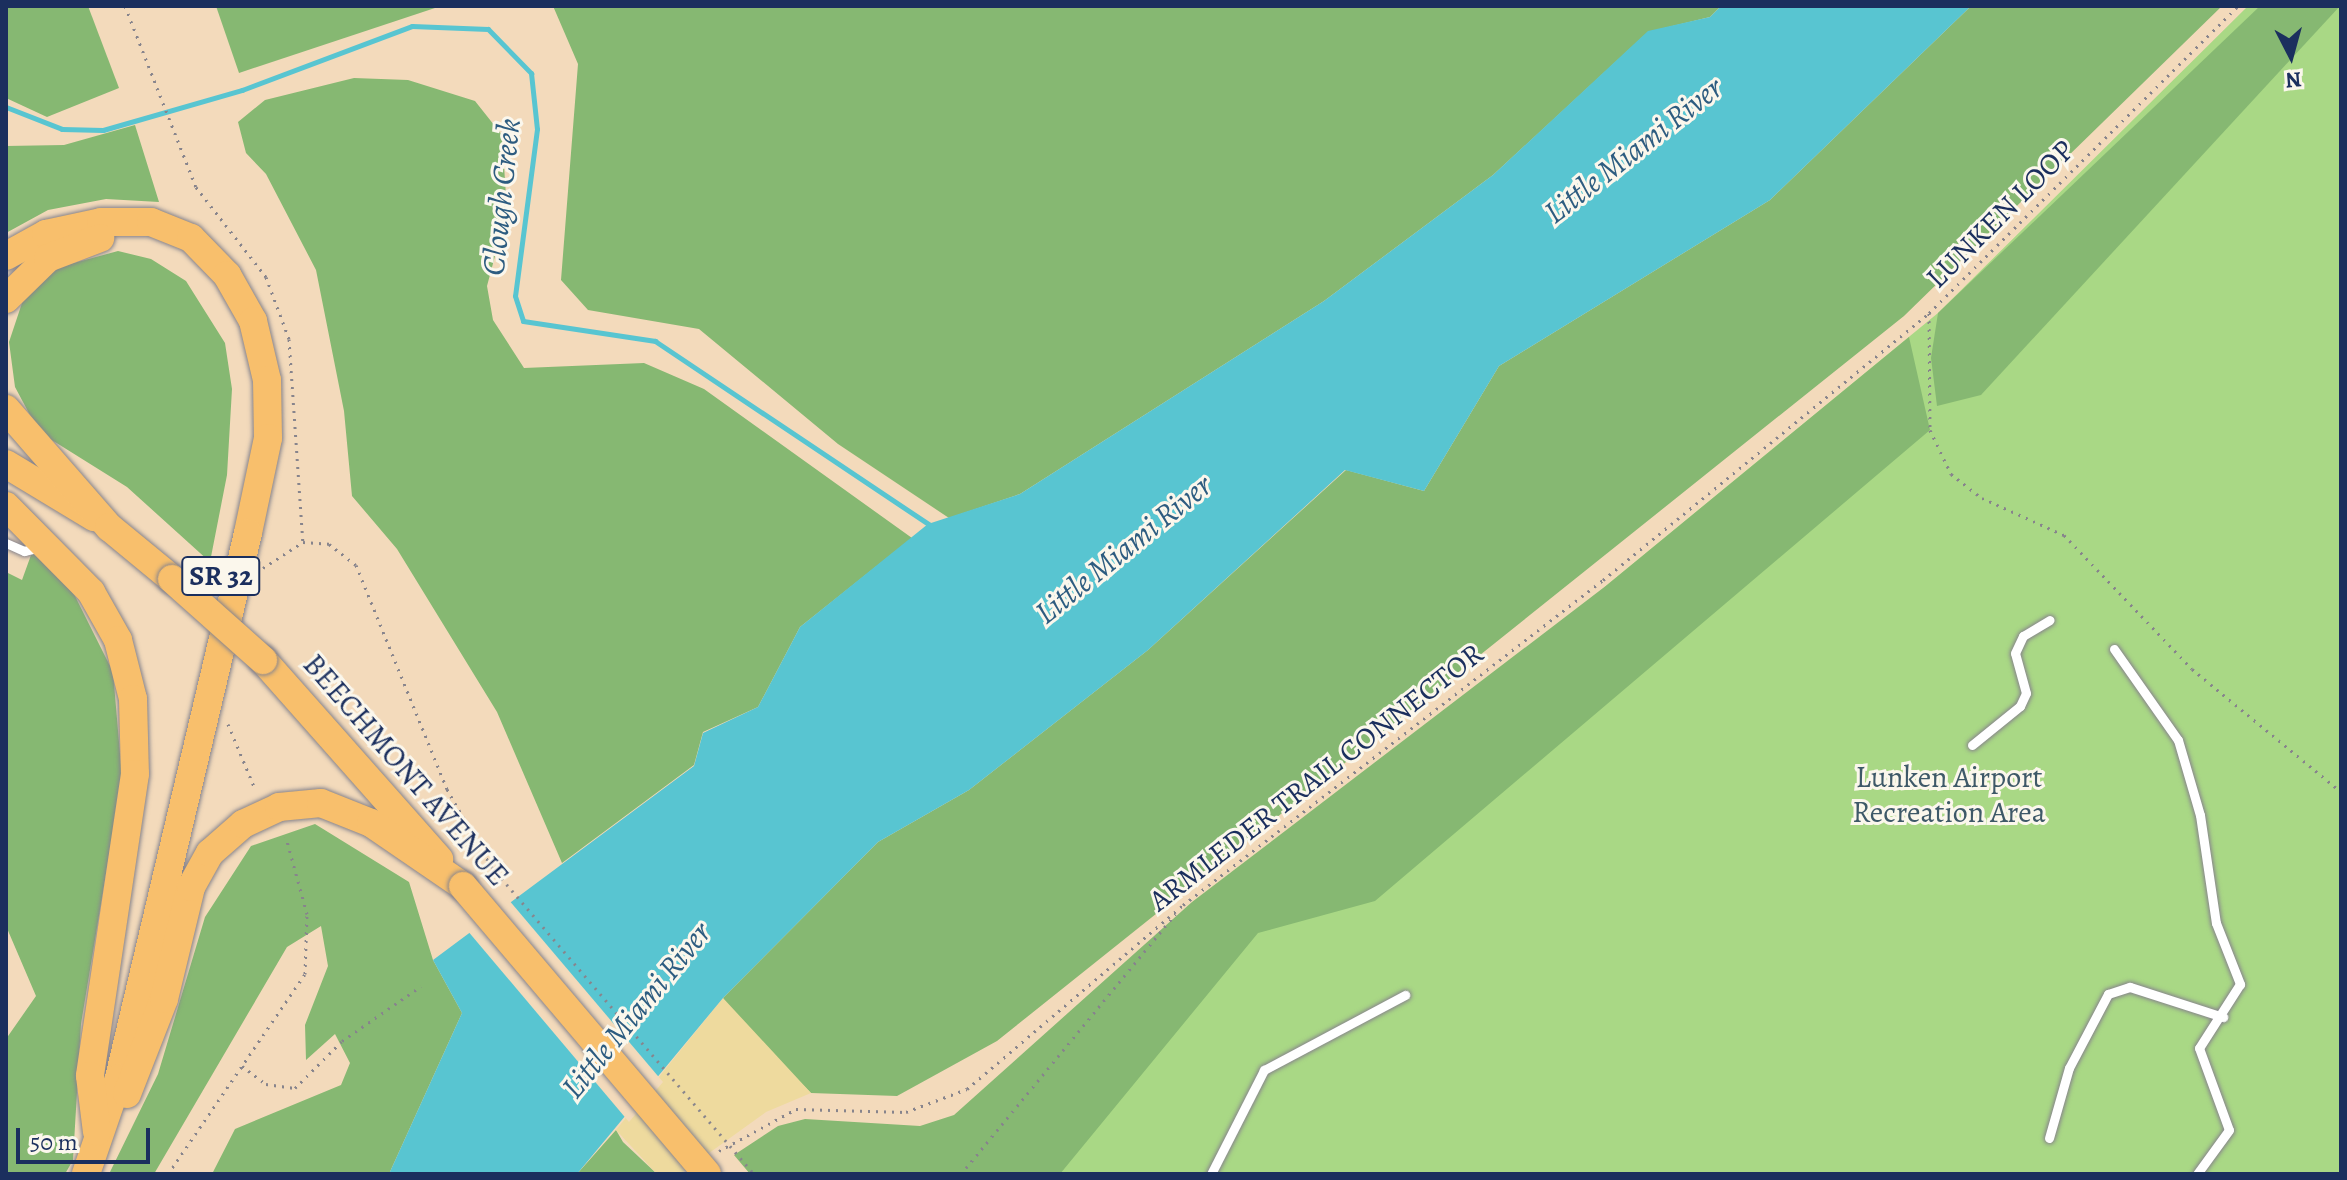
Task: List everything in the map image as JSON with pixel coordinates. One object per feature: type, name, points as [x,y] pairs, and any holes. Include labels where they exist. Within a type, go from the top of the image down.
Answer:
[{"type":"main road","points":[[6,256],[46,234],[101,222],[151,222],[191,238],[227,275],[253,321],[267,380],[268,438],[248,533],[119,1078],[97,1137]]},
{"type":"main road","name":"SR 32","points":[[6,299],[21,277],[72,246],[120,235],[157,242],[208,278],[227,303],[251,384],[244,493],[94,1109],[97,1137]]},
{"type":"main road","name":"SR 32","points":[[6,409],[109,527]]},
{"type":"main road","name":"BEECHMONT AVENUE","points":[[6,464],[109,527],[263,660],[709,1165]]},
{"type":"main road","points":[[6,506],[56,549],[118,640],[136,736],[96,1017],[94,1109]]},
{"type":"main road","name":"SR 32","points":[[86,1174],[97,1137],[147,1052],[191,887],[210,853],[243,824],[279,807],[321,803],[371,823],[463,886]]},
{"type":"lane","points":[[6,543],[24,551],[56,549]]},
{"type":"lane","points":[[1972,745],[2020,706],[2026,693],[2015,653],[2023,636],[2050,620]]},
{"type":"lane","points":[[2114,649],[2178,740],[2200,815],[2216,923],[2240,984],[2223,1017],[2199,1048],[2229,1130],[2197,1174]]},
{"type":"lane","points":[[2049,1138],[2069,1068],[2108,994],[2130,987],[2223,1017]]},
{"type":"lane","points":[[1211,1174],[1264,1070],[1405,995]]},
{"type":"path","points":[[125,6],[185,157]]},
{"type":"path","name":"LUNKEN LOOP","points":[[2238,6],[1929,313],[1930,430],[1951,474],[1982,498],[2064,535],[2192,669],[2341,792]]},
{"type":"path","name":"ARMLEDER TRAIL CONNECTOR","points":[[709,1165],[796,1109],[935,1107],[967,1089],[1183,905],[1603,580],[1929,313]]},
{"type":"path","points":[[255,578],[274,556],[303,542],[329,544],[356,565],[447,789],[491,866],[754,1174]]},
{"type":"path","points":[[225,711],[255,789]]},
{"type":"path","points":[[168,1174],[242,1066],[309,958],[305,899],[286,837]]},
{"type":"path","points":[[961,1174],[1183,905]]},
{"type":"path","points":[[242,1066],[266,1084],[295,1088],[342,1041],[421,986]]},
{"type":"green space","points":[[6,6],[88,6],[119,88],[47,117],[6,98]]},
{"type":"green space","points":[[216,6],[441,6],[239,73]]},
{"type":"green space","points":[[553,6],[1721,6],[1710,17],[1648,32],[1493,175],[1324,301],[1020,494],[949,518],[838,444],[699,329],[588,310],[561,280],[578,64]]},
{"type":"green space","points":[[1971,6],[2222,6],[1904,316],[997,1041],[897,1096],[811,1093],[728,1011],[723,998],[878,842],[969,790],[1148,650],[1346,470],[1424,491],[1499,366],[1770,200]]},
{"type":"green space","name":"Lunken Airport Recreation Area","points":[[2248,6],[2341,6],[2341,1174],[971,1174],[1607,585],[1938,313]]},
{"type":"green space","points":[[2260,6],[2340,6],[1981,395],[1937,406],[1931,358],[1938,313]]},
{"type":"green space","points":[[354,78],[408,80],[475,101],[502,135],[507,211],[487,286],[493,320],[524,368],[644,363],[704,389],[912,538],[800,627],[758,707],[703,732],[694,765],[562,863],[497,712],[397,549],[352,496],[344,411],[316,270],[266,174],[246,153],[238,122],[265,100]]},
{"type":"green space","points":[[135,125],[159,202],[106,199],[48,210],[6,233],[6,146],[64,145]]},
{"type":"green space","points":[[118,251],[151,259],[186,281],[225,343],[232,389],[227,475],[210,562],[127,487],[39,432],[15,387],[9,342],[23,300],[59,267]]},
{"type":"green space","points":[[1909,337],[1930,430],[1375,901],[1258,933],[1060,1174],[750,1174],[734,1155],[778,1126],[805,1119],[920,1126],[954,1115],[1192,902],[1607,585]]},
{"type":"green space","points":[[35,544],[75,596],[113,672],[122,777],[81,1024],[73,1160],[65,1174],[6,1174],[6,1039],[36,996],[6,926],[6,572],[22,580]]},
{"type":"green space","points":[[315,824],[409,882],[433,960],[462,1013],[389,1174],[212,1174],[235,1129],[341,1085],[350,1063],[335,1034],[306,1060],[305,1025],[328,966],[321,926],[287,947],[154,1174],[109,1174],[158,1074],[205,917],[251,846]]},
{"type":"green space","points":[[616,1130],[623,1142],[657,1174],[577,1174]]},
{"type":"sand","points":[[723,998],[811,1093],[766,1112],[680,1174],[657,1174],[616,1130]]},
{"type":"water","name":"Little Miami River","points":[[1721,6],[1971,6],[1770,200],[1499,366],[1424,491],[1345,470],[1148,650],[969,790],[878,842],[723,998],[577,1174],[389,1174],[462,1013],[433,960],[694,766],[703,733],[758,707],[800,627],[928,524],[1020,494],[1324,301],[1493,175],[1648,31],[1710,17]]},
{"type":"pier","points":[[508,899],[663,1082],[629,1122],[467,930]]},
{"type":"waterway","name":"Clough Creek","points":[[6,107],[62,129],[103,130],[242,90],[412,26],[488,29],[531,73],[537,129],[515,296],[523,321],[655,341],[931,526]]}]
